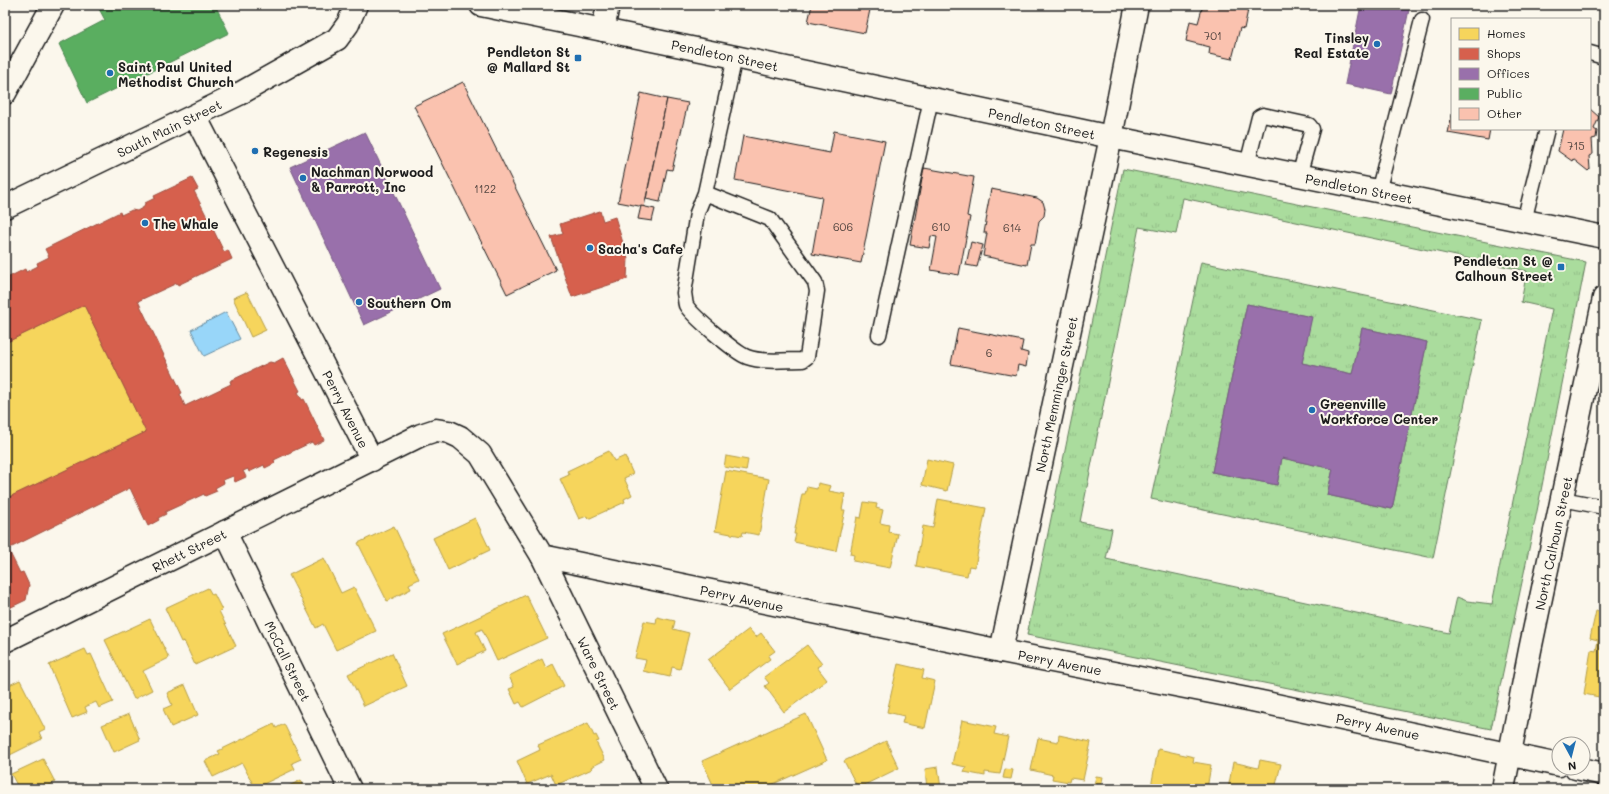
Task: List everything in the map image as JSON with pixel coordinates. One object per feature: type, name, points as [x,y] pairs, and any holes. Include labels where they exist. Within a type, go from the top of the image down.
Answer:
[{"type":"street","points":[[5,93],[53,5]]},
{"type":"street","name":"South Main Street","points":[[5,207],[239,94],[337,39],[348,24],[355,11],[356,5]]},
{"type":"street","name":"Pendleton Street","points":[[480,5],[735,57],[1299,176],[1604,237]]},
{"type":"street","points":[[603,30],[608,5]]},
{"type":"street","name":"North Memminger Street","points":[[1001,651],[1111,137],[1137,5]]},
{"type":"street","name":"Perry Avenue","points":[[195,116],[372,460],[421,435],[436,430],[449,432],[460,437],[480,454],[542,556],[1551,762]]},
{"type":"street","name":"North Calhoun Street","points":[[1503,789],[1604,298]]},
{"type":"street","name":"Rhett Street","points":[[5,641],[372,460]]},
{"type":"street","name":"McCall Street","points":[[225,532],[350,789]]},
{"type":"street","name":"Ware Street","points":[[542,556],[656,789]]},
{"type":"street","points":[[1591,771],[1604,774]]},
{"type":"lane","points":[[1378,192],[1422,20]]},
{"type":"lane","points":[[1591,53],[1604,57]]},
{"type":"lane","points":[[705,193],[770,219],[778,228],[815,282],[817,291],[807,357],[803,360],[761,360],[748,357],[734,350],[686,305],[684,293],[697,213],[705,193],[735,57]]},
{"type":"lane","points":[[879,336],[931,99]]},
{"type":"lane","points":[[1247,165],[1259,117],[1263,114],[1309,125],[1312,129],[1299,176]]},
{"type":"lane","points":[[1524,221],[1547,130]]},
{"type":"lane","points":[[1562,499],[1604,507]]},
{"type":"green space","points":[[1123,169],[1586,262],[1537,511],[1491,729],[1027,635]],"holes":[[[1183,198],[1527,271],[1521,302],[1552,309],[1492,604],[1467,601],[1457,597],[1449,633],[1106,559],[1112,529],[1080,522],[1139,227],[1176,234]]]},
{"type":"green space","points":[[1201,262],[1482,320],[1433,558],[1151,499]],"holes":[[[1247,304],[1311,317],[1302,363],[1352,374],[1362,328],[1427,342],[1392,509],[1327,495],[1333,469],[1282,458],[1277,485],[1212,472]]]},
{"type":"water","points":[[226,312],[240,339],[204,356],[191,330]]},
{"type":"building: Homes","points":[[1577,5],[1597,5],[1596,9]]},
{"type":"building: Homes","points":[[247,292],[266,330],[251,337],[233,298]]},
{"type":"building: Homes","points":[[84,305],[146,432],[5,499],[5,343]]},
{"type":"building: Homes","points":[[609,451],[614,461],[625,456],[633,474],[624,478],[632,495],[624,499],[625,502],[588,519],[587,516],[579,519],[560,479],[569,475],[567,471]]},
{"type":"building: Homes","points":[[726,456],[748,460],[746,471],[724,467]]},
{"type":"building: Homes","points":[[927,459],[953,465],[947,491],[922,485]]},
{"type":"building: Homes","points":[[726,471],[769,479],[759,535],[743,532],[742,536],[715,531]]},
{"type":"building: Homes","points":[[818,483],[831,486],[829,491],[845,494],[842,510],[845,510],[836,551],[794,542],[796,534],[794,534],[802,494],[805,494],[807,487],[817,489]]},
{"type":"building: Homes","points":[[938,499],[986,508],[975,567],[969,566],[967,576],[916,566],[923,526],[933,528]]},
{"type":"building: Homes","points":[[864,502],[877,504],[876,508],[883,510],[880,523],[889,525],[888,532],[898,534],[890,568],[853,561],[854,555],[850,554],[857,517],[861,518]]},
{"type":"building: Homes","points":[[475,518],[490,550],[448,570],[433,538]]},
{"type":"building: Homes","points":[[394,526],[419,579],[409,584],[411,589],[387,601],[358,543]]},
{"type":"building: Homes","points":[[324,558],[341,593],[354,587],[376,631],[336,650],[323,624],[316,628],[289,575]]},
{"type":"building: Homes","points":[[208,588],[212,595],[214,594],[222,610],[219,611],[236,646],[195,665],[184,641],[181,642],[165,608]]},
{"type":"building: Homes","points":[[526,595],[547,638],[497,661],[482,629],[476,632],[485,651],[457,664],[442,634]]},
{"type":"building: Homes","points":[[1596,611],[1604,613],[1604,698],[1584,694],[1591,650],[1596,651],[1598,640],[1590,638]]},
{"type":"building: Homes","points":[[657,617],[675,621],[673,629],[689,633],[680,669],[672,667],[670,677],[643,671],[646,660],[635,658],[644,621],[656,623]]},
{"type":"building: Homes","points":[[150,619],[169,658],[143,671],[152,690],[134,699],[105,640]]},
{"type":"building: Homes","points":[[749,629],[756,637],[761,633],[775,651],[768,656],[770,659],[730,689],[708,660]]},
{"type":"building: Homes","points":[[807,645],[822,664],[817,667],[827,680],[784,712],[765,686],[769,683],[764,677]]},
{"type":"building: Homes","points":[[85,649],[88,655],[91,654],[113,702],[99,708],[96,702],[85,707],[87,712],[72,718],[49,665]]},
{"type":"building: Homes","points":[[392,653],[407,686],[364,706],[348,674]]},
{"type":"building: Homes","points":[[542,659],[546,668],[553,664],[564,686],[523,707],[520,702],[516,704],[509,689],[514,687],[509,676]]},
{"type":"building: Homes","points":[[898,664],[924,670],[922,678],[935,681],[925,728],[902,723],[904,716],[887,712]]},
{"type":"building: Homes","points":[[20,680],[45,729],[39,732],[42,739],[6,757],[5,687]]},
{"type":"building: Homes","points":[[185,685],[198,715],[171,727],[163,709],[172,705],[167,693]]},
{"type":"building: Homes","points":[[129,714],[140,740],[114,752],[102,725]]},
{"type":"building: Homes","points":[[806,714],[827,760],[762,789],[715,789],[702,761]]},
{"type":"building: Homes","points":[[962,720],[996,727],[994,734],[1008,737],[1000,774],[985,772],[985,776],[964,772],[966,767],[952,764]]},
{"type":"building: Homes","points":[[588,723],[594,736],[596,735],[599,741],[596,742],[605,760],[591,767],[592,769],[556,785],[551,774],[527,784],[517,761],[540,750],[538,745]]},
{"type":"building: Homes","points":[[274,724],[276,728],[284,724],[301,759],[292,763],[295,769],[255,788],[242,763],[213,777],[205,761],[220,754],[218,751]]},
{"type":"building: Homes","points":[[1059,735],[1091,742],[1083,780],[1070,778],[1069,782],[1052,779],[1053,775],[1031,770],[1038,738],[1058,742]]},
{"type":"building: Homes","points":[[886,741],[899,768],[858,788],[844,761]]},
{"type":"building: Homes","points":[[1158,749],[1194,757],[1193,762],[1211,765],[1207,789],[1159,789],[1151,787]]},
{"type":"building: Homes","points":[[43,759],[55,782],[42,789],[19,789],[11,774]]},
{"type":"building: Homes","points":[[1260,760],[1281,764],[1275,789],[1228,789],[1233,762],[1258,768]]},
{"type":"building: Homes","points":[[938,767],[941,789],[927,789],[925,769]]},
{"type":"building: Homes","points":[[1005,769],[1013,770],[1011,779],[1003,778]]},
{"type":"building: Homes","points":[[1096,776],[1103,777],[1101,786],[1094,785]]},
{"type":"building: Homes","points":[[301,780],[305,789],[283,789]]},
{"type":"building: Homes","points":[[614,784],[616,789],[604,789]]},
{"type":"building: Homes","points":[[1138,784],[1145,786],[1144,789],[1137,789]]},
{"type":"building: Shops","points":[[192,178],[198,189],[194,191],[208,219],[205,220],[209,229],[212,227],[224,252],[228,250],[232,259],[178,285],[177,283],[138,301],[182,393],[180,394],[185,406],[231,384],[230,381],[270,362],[274,363],[283,358],[300,391],[298,392],[302,400],[304,399],[324,440],[314,445],[312,442],[274,460],[275,463],[265,468],[264,465],[249,472],[248,469],[243,471],[246,477],[235,482],[233,476],[223,480],[224,483],[215,488],[217,491],[205,496],[204,494],[165,512],[166,514],[158,518],[159,520],[148,526],[130,488],[8,549],[20,573],[23,572],[29,585],[26,600],[5,610],[5,499],[146,432],[84,305],[5,343],[5,279],[25,269],[26,272],[38,266],[37,263],[49,257],[45,249],[120,212],[121,215],[132,210],[137,211],[144,207],[145,203],[155,198],[154,196]]},
{"type":"building: Shops","name":"Sacha's Cafe","points":[[600,211],[603,221],[615,217],[628,259],[627,279],[572,297],[551,237],[563,234],[560,224]]},
{"type":"building: Offices","name":"Tinsley Real Estate","points":[[1361,5],[1410,5],[1391,94],[1345,84]]},
{"type":"building: Offices","points":[[365,132],[440,289],[364,325],[290,167]]},
{"type":"building: Offices","points":[[1247,304],[1312,317],[1302,363],[1352,374],[1362,328],[1427,342],[1392,509],[1327,495],[1333,469],[1282,458],[1277,485],[1212,472]]},
{"type":"building: Public","name":"Saint Paul United Methodist Church","points":[[97,5],[215,5],[229,33],[87,103],[59,44],[105,20]]},
{"type":"building: Other","points":[[812,5],[871,5],[865,33],[808,22]]},
{"type":"building: Other","points":[[1203,5],[1249,5],[1244,29],[1240,28],[1232,59],[1209,54],[1210,47],[1186,41],[1190,21],[1198,23]]},
{"type":"building: Other","points":[[463,82],[556,270],[507,294],[414,106]]},
{"type":"building: Other","points":[[641,93],[667,99],[644,207],[618,202]]},
{"type":"building: Other","points":[[667,99],[688,103],[672,170],[667,169],[660,202],[646,199]]},
{"type":"building: Other","points":[[1591,110],[1599,117],[1594,129],[1597,131],[1596,138],[1592,139],[1593,154],[1589,156],[1590,169],[1588,171],[1573,159],[1572,161],[1558,151],[1563,130],[1591,130]]},
{"type":"building: Other","points":[[1451,119],[1451,130],[1490,130],[1488,140],[1448,133]]},
{"type":"building: Other","points":[[834,131],[885,141],[861,263],[812,254],[822,197],[735,180],[743,136],[830,153]]},
{"type":"building: Other","points":[[924,168],[974,177],[967,216],[970,217],[959,275],[931,270],[937,237],[931,236],[929,248],[910,245]]},
{"type":"building: Other","points":[[991,189],[1037,198],[1043,202],[1045,209],[1044,216],[1039,221],[1035,244],[1031,244],[1027,265],[983,256],[987,233],[984,233],[986,215]]},
{"type":"building: Other","points":[[641,206],[655,209],[652,221],[638,219]]},
{"type":"building: Other","points":[[971,242],[983,245],[977,267],[966,265]]},
{"type":"building: Other","points":[[958,328],[1023,341],[1021,351],[1028,353],[1026,367],[1018,365],[1016,376],[951,364]]},
{"type":"place","name":"Tinsley Real Estate","points":[[1377,44]]},
{"type":"place","name":"Pendleton St @ Mallard St","points":[[578,58]]},
{"type":"place","name":"Saint Paul United Methodist Church","points":[[110,73]]},
{"type":"place","name":"Regenesis","points":[[255,151]]},
{"type":"place","name":"Nachman Norwood & Parrott, Inc","points":[[303,178]]},
{"type":"place","name":"The Whale","points":[[145,223]]},
{"type":"place","name":"Sacha's Cafe","points":[[590,248]]},
{"type":"place","name":"Pendleton St @ Calhoun Street","points":[[1561,267]]},
{"type":"place","name":"Southern Om","points":[[359,302]]},
{"type":"place","name":"Greenville Workforce Center","points":[[1312,410]]}]
